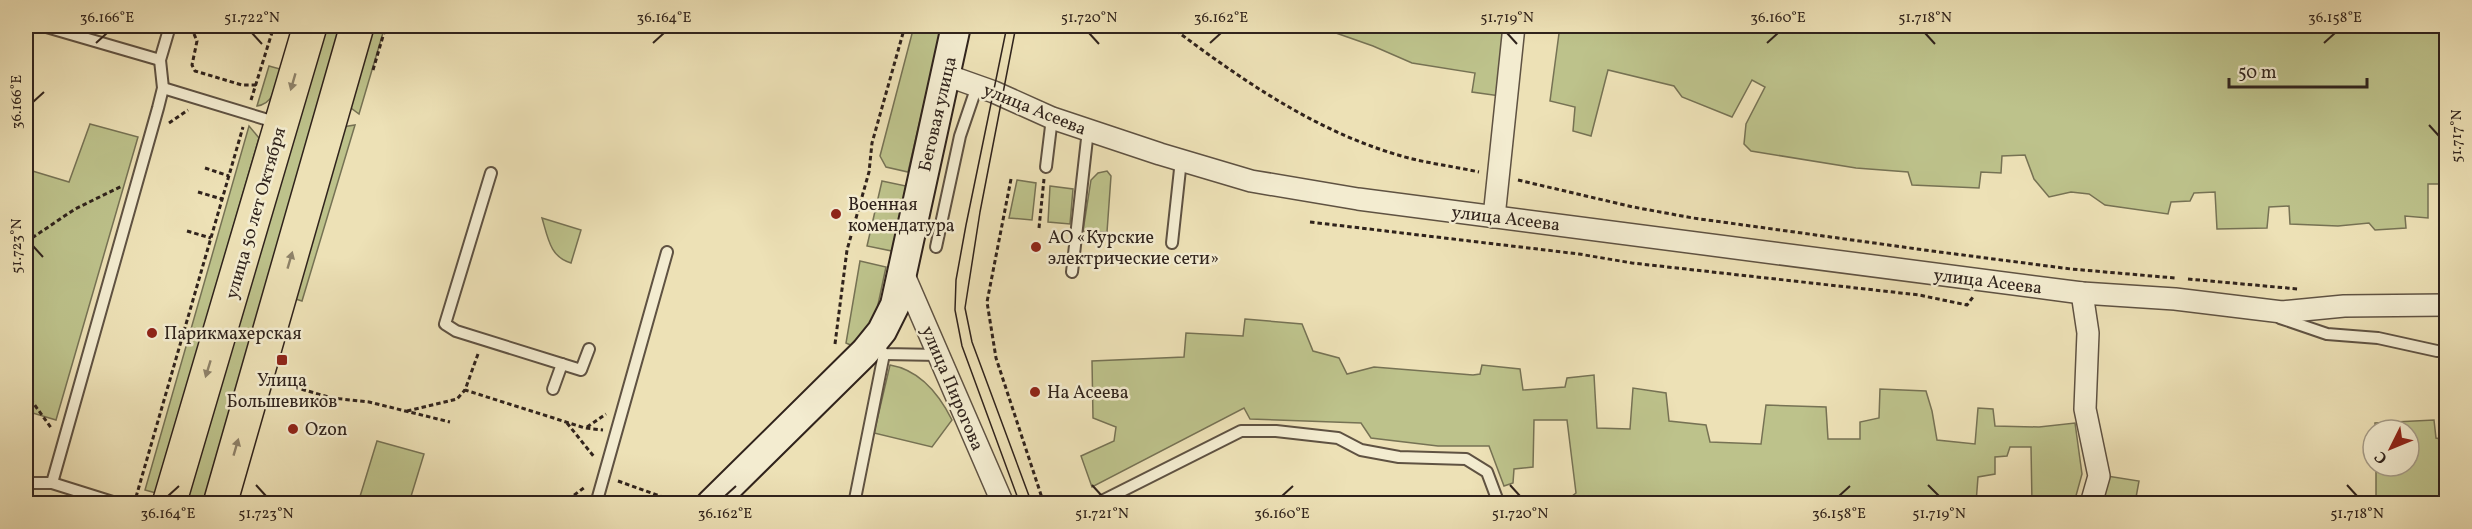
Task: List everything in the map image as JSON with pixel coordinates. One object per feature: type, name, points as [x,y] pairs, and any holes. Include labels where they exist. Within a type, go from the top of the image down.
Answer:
[{"type":"main road","name":"улица 50 лет Октября","points":[[168,504],[310,26]]},
{"type":"main road","points":[[220,504],[357,26]]},
{"type":"street","name":"Беговая улица","points":[[711,504],[859,358],[880,347],[895,305],[903,273],[956,26]]},
{"type":"street","points":[[1494,217],[1514,26]]},
{"type":"street","name":"улица Асеева","points":[[946,75],[1053,118],[1181,160],[1251,181],[1358,199],[2082,293],[2175,299],[2282,312],[2344,306],[2446,305]]},
{"type":"street","name":"улица Пирогова","points":[[903,273],[1003,504]]},
{"type":"street","points":[[2082,293],[2088,333],[2085,409],[2099,476],[2091,504]]},
{"type":"lane","points":[[43,26],[159,60]]},
{"type":"lane","points":[[52,483],[164,88],[159,60],[170,26]]},
{"type":"lane","points":[[936,248],[960,136],[968,119],[977,86]]},
{"type":"lane","points":[[164,88],[281,124]]},
{"type":"lane","points":[[1046,167],[1053,118]]},
{"type":"lane","points":[[1072,272],[1088,130]]},
{"type":"lane","points":[[1172,243],[1181,160]]},
{"type":"lane","points":[[491,173],[445,324],[456,331],[581,370],[589,349]]},
{"type":"lane","points":[[596,504],[667,252]]},
{"type":"lane","points":[[2254,309],[2327,334],[2378,338],[2446,351]]},
{"type":"lane","points":[[854,504],[880,347],[939,355]]},
{"type":"lane","points":[[553,389],[562,364]]},
{"type":"lane","points":[[1096,504],[1241,431],[1276,431],[1338,438],[1361,450],[1399,457],[1466,459],[1486,472],[1499,504]]},
{"type":"lane","points":[[26,483],[52,483],[119,504]]},
{"type":"path","points":[[136,497],[274,26]]},
{"type":"path","points":[[835,344],[847,250],[869,172],[872,143],[905,26]]},
{"type":"path","points":[[1170,26],[1219,63],[1311,119],[1398,155],[1633,207],[1834,238],[2072,268],[2308,290]]},
{"type":"path","points":[[194,34],[197,41],[192,65],[195,70],[242,85],[256,85]]},
{"type":"path","points":[[151,135],[192,108]]},
{"type":"path","points":[[1039,228],[1046,167]]},
{"type":"path","points":[[205,168],[229,176]]},
{"type":"path","points":[[1011,179],[987,302],[996,358],[1044,504]]},
{"type":"path","points":[[26,242],[112,188],[138,181]]},
{"type":"path","points":[[198,192],[222,199]]},
{"type":"path","points":[[1310,222],[1579,254],[1655,266],[1919,295],[1967,305],[1974,296]]},
{"type":"path","points":[[187,231],[211,238]]},
{"type":"path","points":[[405,411],[457,399],[465,390],[480,350]]},
{"type":"path","points":[[280,383],[332,398],[369,402],[450,422]]},
{"type":"path","points":[[465,390],[585,428],[617,431]]},
{"type":"path","points":[[26,393],[63,446]]},
{"type":"path","points":[[566,422],[611,479],[682,504]]},
{"type":"green space","points":[[325,26],[344,26],[203,503],[185,504]]},
{"type":"green space","points":[[366,26],[385,26],[359,114],[343,102]]},
{"type":"green space","points":[[914,26],[942,26],[908,172],[886,167],[880,156]]},
{"type":"green space","points":[[1316,26],[1506,26],[1500,96],[1472,92],[1475,73],[1412,63],[1373,46]]},
{"type":"green space","points":[[1560,26],[2446,26],[2446,184],[2428,184],[2428,218],[2405,216],[2406,228],[2375,230],[2369,223],[2338,226],[2290,224],[2289,206],[2269,207],[2267,228],[2217,229],[2215,192],[2194,193],[2190,201],[2171,202],[2168,214],[2105,205],[2089,194],[2071,192],[2049,197],[2034,179],[2025,155],[2002,156],[2001,173],[1981,172],[1979,188],[1912,185],[1908,172],[1856,168],[1751,151],[1744,144],[1746,124],[1765,87],[1752,80],[1732,117],[1682,97],[1674,86],[1608,70],[1591,136],[1573,131],[1575,107],[1550,101]]},
{"type":"green space","points":[[269,66],[280,69],[276,87],[268,101],[257,106]]},
{"type":"green space","points":[[90,124],[138,137],[56,420],[26,411],[26,169],[69,182]]},
{"type":"green space","points":[[355,125],[302,301],[286,296],[336,128]]},
{"type":"green space","points":[[249,126],[259,138],[156,493],[145,490]]},
{"type":"green space","points":[[1107,171],[1111,176],[1107,232],[1083,231],[1091,180],[1098,173]]},
{"type":"green space","points":[[1017,180],[1036,183],[1032,220],[1009,218]]},
{"type":"green space","points":[[882,181],[906,186],[892,251],[867,246]]},
{"type":"green space","points":[[1050,186],[1073,189],[1070,224],[1048,222]]},
{"type":"green space","points":[[542,218],[581,230],[571,263],[554,251]]},
{"type":"green space","points":[[860,261],[886,267],[876,314],[855,347],[846,343]]},
{"type":"green space","points":[[1245,319],[1302,324],[1313,351],[1339,358],[1347,374],[1374,367],[1473,375],[1480,374],[1482,365],[1520,369],[1523,390],[1565,387],[1567,378],[1594,375],[1597,428],[1630,429],[1633,388],[1666,393],[1669,421],[1706,425],[1710,442],[1761,444],[1766,405],[1826,407],[1828,439],[1860,439],[1860,422],[1879,418],[1880,389],[1926,391],[1937,440],[1975,444],[1978,408],[1993,409],[1995,426],[2039,427],[2075,423],[2082,474],[2074,503],[2032,503],[2031,447],[2010,447],[2007,456],[1995,457],[1995,474],[1978,477],[1976,503],[1563,503],[1576,493],[1567,420],[1534,420],[1533,467],[1514,469],[1513,483],[1504,486],[1489,446],[1438,446],[1371,438],[1361,423],[1250,419],[1244,408],[1092,487],[1081,456],[1114,441],[1116,427],[1093,418],[1092,361],[1184,357],[1186,333],[1243,336]]},
{"type":"green space","points":[[890,365],[911,372],[935,392],[952,420],[932,447],[874,433]]},
{"type":"green space","points":[[2434,420],[2436,438],[2446,440],[2446,503],[2355,503],[2354,499],[2376,497],[2376,478],[2421,478],[2421,421]]},
{"type":"green space","points":[[377,441],[424,454],[409,503],[358,503]]},
{"type":"green space","points":[[2107,476],[2139,481],[2135,503],[2100,504]]},
{"type":"tram line","points":[[1007,26],[966,225],[956,280],[955,310],[962,346],[1020,504]]},
{"type":"tram line","points":[[1016,26],[980,212],[965,308],[972,342],[1032,504]]},
{"type":"place","name":"Военная комендатура","points":[[836,214]]},
{"type":"place","name":"АО «Курские электрические сети»","points":[[1036,247]]},
{"type":"place","name":"Парикмахерская","points":[[152,333]]},
{"type":"place","name":"Улица Большевиков","points":[[282,360]]},
{"type":"place","name":"На Асеева","points":[[1035,392]]},
{"type":"place","name":"Ozon","points":[[293,429]]}]
